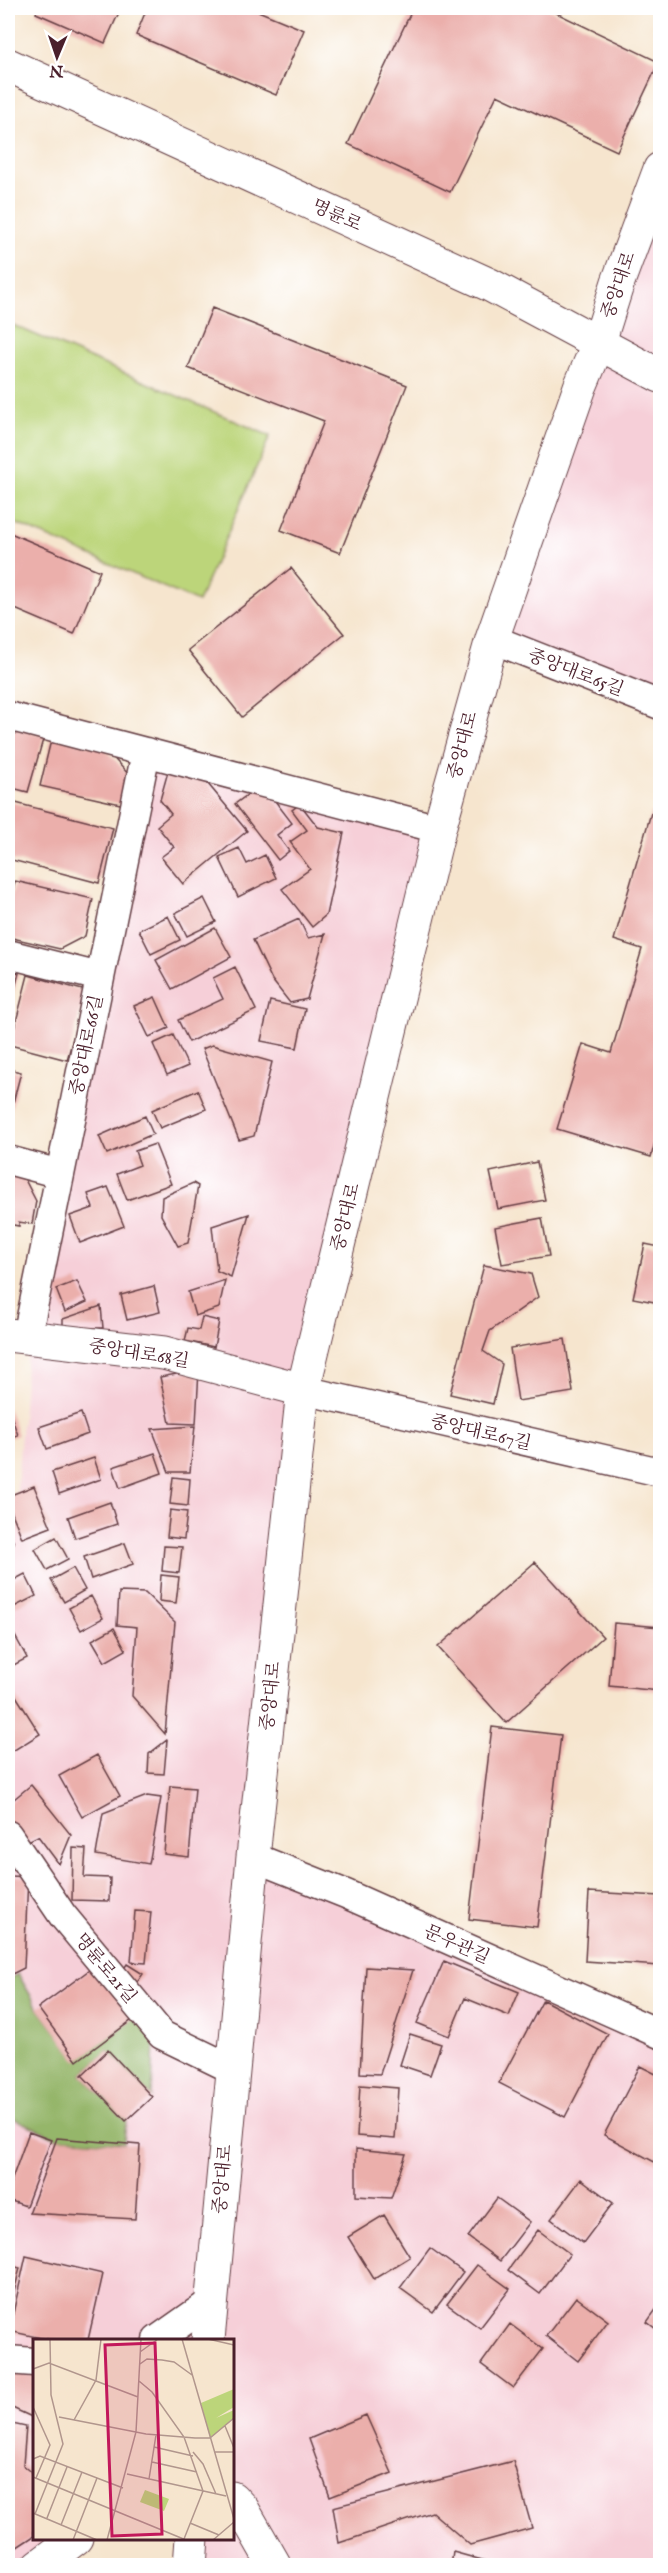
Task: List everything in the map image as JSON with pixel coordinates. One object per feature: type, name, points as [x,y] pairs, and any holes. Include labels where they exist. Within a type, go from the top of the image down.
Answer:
[{"type":"main road","name":"명륜로","points":[[8,65],[490,285],[660,376]]},
{"type":"main road","name":"중앙대로","points":[[208,2339],[253,1857],[303,1390],[439,830],[492,639],[580,387],[599,342],[618,282],[660,170]]},
{"type":"main road","name":"중앙대로68길","points":[[17,1336],[164,1353],[303,1390]]},
{"type":"main road","points":[[234,2500],[243,2510],[275,2565]]},
{"type":"main road","points":[[39,2565],[73,2540]]},
{"type":"main road","points":[[190,2565],[192,2540]]},
{"type":"street","name":"중앙대로65길","points":[[492,639],[660,705]]},
{"type":"street","points":[[8,716],[439,830]]},
{"type":"street","name":"중앙대로66길","points":[[17,1336],[60,1174],[146,752]]},
{"type":"street","points":[[8,954],[100,977]]},
{"type":"street","points":[[8,1160],[60,1174]]},
{"type":"street","name":"중앙대로67길","points":[[303,1390],[660,1472]]},
{"type":"street","name":"명륜로21길","points":[[8,1835],[63,1916],[162,2035],[232,2069]]},
{"type":"street","name":"문우관길","points":[[253,1857],[346,1894],[660,2034]]},
{"type":"street","points":[[158,2339],[211,2302]]},
{"type":"street","points":[[8,2360],[33,2362]]},
{"type":"shaded area","points":[[660,178],[660,713],[492,639]]},
{"type":"shaded area","points":[[146,752],[439,829],[303,1390],[257,1858],[660,2035],[660,2565],[191,2565],[193,2540],[234,2540],[234,2339],[33,2339],[33,2540],[84,2540],[46,2565],[8,2566],[8,1612],[28,1338]]},
{"type":"green space","points":[[8,323],[270,436],[198,602],[8,520]]},
{"type":"green space","points":[[18,1974],[38,2008],[77,2060],[136,2017],[154,2039],[152,2097],[108,2050],[82,2075],[126,2121],[124,2143],[57,2138],[8,2116],[8,1979]]},
{"type":"building","points":[[38,8],[121,8],[105,43],[36,13]]},
{"type":"building","points":[[147,8],[251,8],[304,30],[276,95],[136,35]]},
{"type":"building","points":[[413,8],[546,8],[659,62],[617,151],[497,95],[450,192],[348,144]]},
{"type":"building","points":[[212,308],[407,385],[340,553],[281,530],[324,421],[188,368]]},
{"type":"building","points":[[8,532],[100,571],[74,634],[8,606]]},
{"type":"building","points":[[291,568],[344,634],[242,717],[188,650]]},
{"type":"building","points":[[8,726],[44,736],[28,792],[8,787]]},
{"type":"building","points":[[52,736],[105,749],[131,777],[125,805],[40,786]]},
{"type":"building","points":[[169,768],[203,778],[247,831],[183,884],[161,857],[174,847],[157,826],[171,814],[160,800]]},
{"type":"building","points":[[262,784],[292,823],[277,835],[289,851],[278,860],[235,804]]},
{"type":"building","points":[[8,801],[113,828],[99,883],[8,859]]},
{"type":"building","points":[[300,804],[318,827],[344,833],[326,915],[312,927],[282,889],[310,869],[290,842],[307,830],[292,810]]},
{"type":"building","points":[[651,813],[660,816],[660,1124],[651,1157],[557,1129],[583,1044],[611,1053],[642,949],[614,940]]},
{"type":"building","points":[[239,848],[247,864],[265,855],[276,878],[238,897],[219,857]]},
{"type":"building","points":[[15,881],[93,899],[85,936],[60,949],[8,937],[8,911]]},
{"type":"building","points":[[204,898],[216,922],[187,936],[175,913]]},
{"type":"building","points":[[168,916],[180,940],[151,954],[139,930]]},
{"type":"building","points":[[299,919],[308,938],[325,934],[307,999],[290,1003],[272,980],[253,940]]},
{"type":"building","points":[[215,928],[231,957],[172,989],[156,960]]},
{"type":"building","points":[[235,967],[256,1010],[189,1042],[178,1020],[223,999],[213,978]]},
{"type":"building","points":[[8,970],[19,973],[8,1014]]},
{"type":"building","points":[[28,975],[86,991],[67,1060],[10,1045]]},
{"type":"building","points":[[155,997],[169,1028],[149,1037],[134,1006]]},
{"type":"building","points":[[270,1001],[305,1009],[297,1048],[261,1041]]},
{"type":"building","points":[[173,1035],[188,1066],[167,1075],[153,1044]]},
{"type":"building","points":[[212,1045],[272,1062],[254,1136],[239,1140],[202,1049]]},
{"type":"building","points":[[8,1069],[21,1072],[8,1122]]},
{"type":"building","points":[[198,1090],[206,1109],[160,1128],[152,1110]]},
{"type":"building","points":[[145,1116],[153,1134],[107,1154],[99,1136]]},
{"type":"building","points":[[155,1144],[171,1184],[127,1200],[117,1174],[140,1165],[135,1151]]},
{"type":"building","points":[[537,1162],[545,1200],[498,1209],[490,1172]]},
{"type":"building","points":[[8,1171],[22,1174],[36,1201],[32,1224],[19,1222],[19,1226],[8,1224]]},
{"type":"building","points":[[193,1183],[198,1186],[188,1243],[178,1246],[161,1215],[162,1197]]},
{"type":"building","points":[[108,1187],[124,1226],[80,1243],[70,1216],[93,1208],[88,1194]]},
{"type":"building","points":[[249,1214],[231,1277],[217,1271],[212,1226]]},
{"type":"building","points":[[542,1218],[549,1256],[502,1264],[495,1227]]},
{"type":"building","points":[[645,1244],[660,1247],[660,1303],[633,1298]]},
{"type":"building","points":[[484,1265],[531,1274],[538,1297],[490,1331],[483,1351],[502,1364],[493,1404],[450,1394]]},
{"type":"building","points":[[225,1280],[219,1308],[195,1316],[188,1292]]},
{"type":"building","points":[[77,1281],[87,1302],[65,1312],[56,1289]]},
{"type":"building","points":[[154,1286],[160,1312],[127,1320],[121,1295]]},
{"type":"building","points":[[101,1306],[103,1328],[63,1328],[63,1319]]},
{"type":"building","points":[[202,1317],[219,1321],[214,1347],[185,1341],[188,1328],[199,1330]]},
{"type":"building","points":[[565,1339],[573,1392],[518,1401],[510,1348]]},
{"type":"building","points":[[199,1370],[196,1424],[170,1423],[160,1377]]},
{"type":"building","points":[[8,1408],[18,1435],[8,1438]]},
{"type":"building","points":[[81,1413],[88,1434],[47,1449],[39,1427]]},
{"type":"building","points":[[195,1426],[190,1472],[169,1472],[152,1429]]},
{"type":"building","points":[[155,1453],[162,1473],[120,1488],[113,1467]]},
{"type":"building","points":[[94,1458],[101,1479],[59,1494],[52,1472]]},
{"type":"building","points":[[173,1477],[190,1479],[188,1506],[170,1504]]},
{"type":"building","points":[[34,1486],[51,1527],[22,1538],[8,1503],[8,1496]]},
{"type":"building","points":[[110,1502],[117,1524],[75,1538],[68,1517]]},
{"type":"building","points":[[170,1510],[187,1512],[184,1539],[167,1537]]},
{"type":"building","points":[[8,1530],[14,1543],[8,1547]]},
{"type":"building","points":[[56,1537],[68,1559],[47,1570],[35,1549]]},
{"type":"building","points":[[125,1543],[133,1564],[91,1579],[84,1557]]},
{"type":"building","points":[[164,1546],[182,1547],[179,1573],[162,1571]]},
{"type":"building","points":[[535,1562],[603,1637],[506,1723],[438,1647]]},
{"type":"building","points":[[73,1568],[85,1590],[64,1602],[51,1580]]},
{"type":"building","points":[[25,1574],[36,1596],[8,1610],[8,1583]]},
{"type":"building","points":[[161,1575],[179,1577],[176,1603],[159,1601]]},
{"type":"building","points":[[119,1592],[145,1593],[175,1622],[165,1734],[132,1696],[137,1627],[117,1625]]},
{"type":"building","points":[[91,1596],[103,1618],[81,1630],[69,1608]]},
{"type":"building","points":[[8,1623],[27,1658],[8,1668]]},
{"type":"building","points":[[614,1623],[660,1627],[660,1691],[609,1686]]},
{"type":"building","points":[[114,1628],[126,1650],[105,1662],[92,1640]]},
{"type":"building","points":[[11,1688],[40,1734],[8,1754],[8,1691]]},
{"type":"building","points":[[492,1727],[561,1735],[537,1927],[469,1919]]},
{"type":"building","points":[[167,1740],[164,1774],[148,1773],[149,1754]]},
{"type":"building","points":[[97,1755],[120,1796],[82,1817],[59,1776]]},
{"type":"building","points":[[31,1785],[71,1835],[59,1864],[38,1836],[24,1843],[8,1821],[8,1804]]},
{"type":"building","points":[[170,1786],[195,1788],[189,1857],[164,1854]]},
{"type":"building","points":[[147,1796],[161,1798],[149,1864],[96,1855],[103,1813]]},
{"type":"building","points":[[73,1848],[86,1849],[84,1877],[110,1878],[109,1901],[72,1900]]},
{"type":"building","points":[[11,1876],[28,1877],[24,1968],[8,1976],[8,1913]]},
{"type":"building","points":[[589,1892],[660,1896],[660,1966],[585,1961]]},
{"type":"building","points":[[135,1911],[151,1912],[146,1963],[131,1962]]},
{"type":"building","points":[[444,1961],[519,1992],[509,2016],[465,1998],[449,2036],[417,2023]]},
{"type":"building","points":[[127,1964],[143,1974],[134,1987],[119,1976]]},
{"type":"building","points":[[96,1965],[136,2017],[77,2061],[38,2008]]},
{"type":"building","points":[[366,1967],[413,1970],[380,2074],[360,2073]]},
{"type":"building","points":[[543,2000],[608,2034],[565,2117],[499,2083]]},
{"type":"building","points":[[410,2034],[441,2044],[430,2075],[400,2065]]},
{"type":"building","points":[[108,2050],[152,2097],[126,2121],[82,2075]]},
{"type":"building","points":[[640,2066],[660,2076],[660,2165],[604,2135]]},
{"type":"building","points":[[360,2085],[398,2088],[395,2139],[357,2136]]},
{"type":"building","points":[[29,2132],[51,2140],[26,2206],[8,2200],[8,2190]]},
{"type":"building","points":[[57,2138],[140,2145],[135,2219],[29,2213]]},
{"type":"building","points":[[356,2149],[406,2154],[391,2198],[356,2196]]},
{"type":"building","points":[[581,2179],[613,2203],[583,2243],[551,2219]]},
{"type":"building","points":[[497,2198],[530,2222],[500,2261],[468,2237]]},
{"type":"building","points":[[384,2215],[410,2257],[374,2279],[348,2237]]},
{"type":"building","points":[[538,2230],[570,2254],[540,2294],[508,2270]]},
{"type":"building","points":[[430,2248],[463,2272],[433,2312],[400,2288]]},
{"type":"building","points":[[26,2256],[103,2274],[88,2339],[45,2339],[9,2331]]},
{"type":"building","points":[[8,2265],[20,2268],[13,2296],[8,2294]]},
{"type":"building","points":[[477,2265],[510,2289],[480,2328],[447,2304]]},
{"type":"building","points":[[576,2297],[608,2321],[578,2361],[546,2336]]},
{"type":"building","points":[[660,2304],[660,2332],[647,2322]]},
{"type":"building","points":[[510,2324],[543,2349],[513,2388],[481,2364]]},
{"type":"building","points":[[8,2371],[33,2377],[33,2418],[8,2406]]},
{"type":"building","points":[[366,2415],[392,2473],[330,2497],[309,2439]]},
{"type":"building","points":[[8,2423],[26,2427],[23,2465],[33,2473],[33,2537],[8,2553]]},
{"type":"building","points":[[513,2461],[532,2528],[470,2545],[432,2512],[339,2543],[333,2507]]},
{"type":"building","points":[[453,2552],[500,2565],[451,2566]]}]
